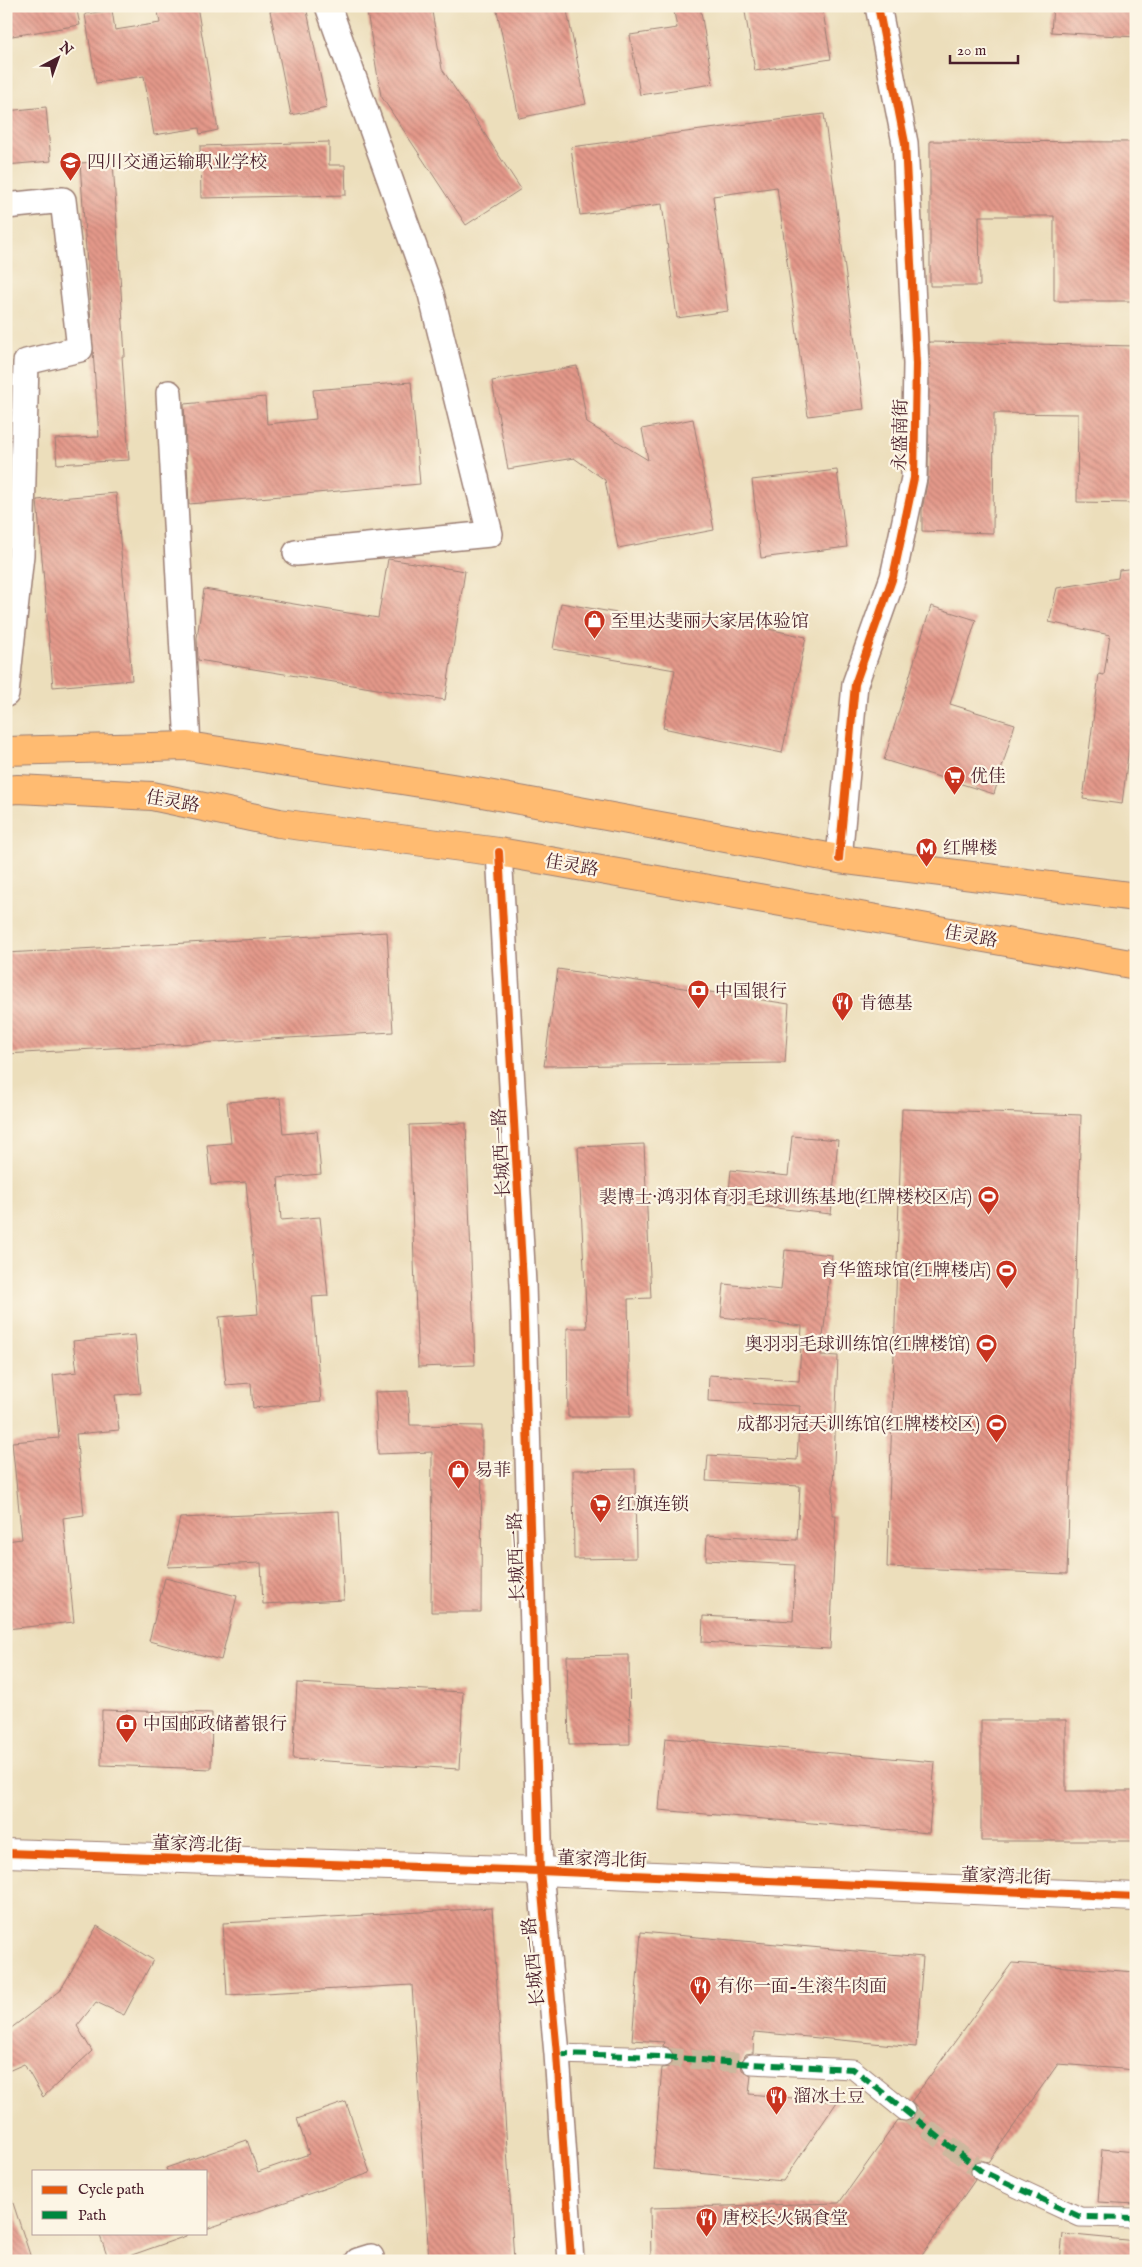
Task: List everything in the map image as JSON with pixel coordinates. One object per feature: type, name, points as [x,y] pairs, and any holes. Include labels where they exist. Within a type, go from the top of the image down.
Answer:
[{"type":"main road","points":[[6,751],[188,746],[471,791],[839,859],[1136,897]]},
{"type":"main road","name":"佳灵路","points":[[6,790],[152,796],[279,822],[500,852],[1136,965]]},
{"type":"street","points":[[296,553],[490,534],[431,294],[328,6]]},
{"type":"street","name":"永盛南街","points":[[839,859],[855,684],[893,577],[914,478],[916,364],[905,143],[878,6]]},
{"type":"street","points":[[6,206],[63,200],[80,349],[26,362],[6,694]]},
{"type":"street","points":[[169,393],[188,746]]},
{"type":"street","name":"长城西一路","points":[[500,852],[523,1284],[540,1871],[557,2054],[571,2261]]},
{"type":"street","name":"董家湾北街","points":[[6,1853],[540,1871],[1136,1897]]},
{"type":"street","points":[[557,2054],[662,2057]]},
{"type":"street","points":[[752,2064],[853,2069],[905,2111]]},
{"type":"street","points":[[982,2171],[1080,2217],[1136,2218]]},
{"type":"building","points":[[6,6],[76,6],[80,25],[6,37]]},
{"type":"building","points":[[157,6],[197,6],[218,130],[200,134],[199,128],[154,135],[144,76],[96,83],[85,14],[112,10],[115,30],[160,23]]},
{"type":"building","points":[[295,6],[306,6],[327,108],[291,115],[270,11]]},
{"type":"building","points":[[366,6],[431,6],[442,69],[521,189],[466,225],[381,96]]},
{"type":"building","points":[[496,6],[566,6],[586,104],[519,118]]},
{"type":"building","points":[[673,6],[700,6],[713,84],[640,95],[630,35],[677,28]]},
{"type":"building","points":[[744,6],[822,6],[831,59],[755,71]]},
{"type":"building","points":[[1053,6],[1136,6],[1136,37],[1051,32]]},
{"type":"building","points":[[46,107],[51,161],[6,165],[6,111]]},
{"type":"building","points":[[824,114],[864,409],[808,416],[777,187],[713,196],[728,311],[677,318],[662,204],[580,215],[571,147]]},
{"type":"building","points":[[930,141],[1136,142],[1136,301],[1054,301],[1054,216],[979,216],[980,286],[930,286]]},
{"type":"building","points":[[329,142],[329,165],[345,165],[346,195],[201,198],[200,146]]},
{"type":"building","points":[[113,161],[125,356],[122,356],[129,460],[57,464],[55,439],[99,437],[80,163]]},
{"type":"building","points":[[929,342],[1136,346],[1136,503],[1077,502],[1078,414],[994,413],[993,533],[922,531],[922,510],[928,478]]},
{"type":"building","points":[[577,366],[587,423],[648,460],[642,429],[693,419],[714,530],[618,548],[605,480],[574,458],[508,469],[492,381]]},
{"type":"building","points":[[411,382],[420,484],[189,504],[184,404],[265,397],[267,424],[316,419],[313,390]]},
{"type":"building","points":[[837,470],[847,547],[761,558],[752,480]]},
{"type":"building","points":[[116,493],[132,680],[53,687],[37,500]]},
{"type":"building","points":[[388,559],[465,571],[445,700],[198,660],[197,638],[204,589],[378,618]]},
{"type":"building","points":[[1136,568],[1136,691],[1122,804],[1083,799],[1099,674],[1104,675],[1110,635],[1049,622],[1057,588],[1118,578],[1119,570]]},
{"type":"building","points":[[561,603],[684,625],[687,612],[806,637],[782,753],[663,728],[675,670],[553,649]]},
{"type":"building","points":[[931,606],[976,620],[950,704],[1015,724],[994,794],[884,760]]},
{"type":"building","points":[[387,932],[393,1032],[6,1054],[6,953]]},
{"type":"building","points":[[558,969],[789,1004],[785,1063],[544,1066]]},
{"type":"building","points":[[280,1098],[283,1134],[317,1131],[321,1174],[278,1178],[281,1220],[320,1217],[328,1296],[312,1297],[321,1402],[253,1408],[251,1383],[226,1385],[219,1317],[258,1314],[246,1182],[211,1185],[207,1145],[231,1143],[227,1102]]},
{"type":"building","points":[[902,1109],[1081,1115],[1067,1574],[887,1567]]},
{"type":"building","points":[[466,1123],[475,1365],[418,1367],[409,1125]]},
{"type":"building","points":[[792,1136],[838,1140],[831,1214],[728,1203],[731,1170],[788,1176]]},
{"type":"building","points":[[644,1144],[651,1298],[628,1299],[630,1417],[568,1417],[567,1328],[587,1328],[578,1147]]},
{"type":"building","points":[[785,1250],[832,1255],[821,1355],[838,1356],[832,1515],[836,1515],[830,1649],[702,1642],[703,1616],[793,1621],[795,1565],[706,1560],[707,1535],[797,1540],[800,1486],[706,1481],[708,1455],[797,1460],[800,1406],[708,1401],[709,1375],[799,1381],[802,1326],[721,1317],[724,1284],[781,1290]]},
{"type":"building","points":[[135,1335],[141,1393],[115,1395],[119,1430],[76,1434],[84,1515],[63,1518],[74,1622],[6,1629],[6,1541],[22,1539],[12,1442],[59,1438],[53,1375],[77,1372],[73,1341]]},
{"type":"building","points":[[408,1391],[410,1425],[482,1426],[481,1612],[431,1612],[432,1452],[378,1454],[375,1392]]},
{"type":"building","points":[[635,1469],[636,1558],[574,1559],[573,1470]]},
{"type":"building","points":[[339,1511],[344,1600],[263,1604],[261,1563],[168,1567],[180,1518]]},
{"type":"building","points":[[165,1578],[237,1596],[221,1660],[149,1641]]},
{"type":"building","points":[[629,1655],[630,1744],[569,1745],[567,1656]]},
{"type":"building","points":[[297,1683],[463,1692],[459,1769],[293,1759]]},
{"type":"building","points":[[102,1710],[212,1713],[211,1769],[101,1765]]},
{"type":"building","points":[[981,1720],[1066,1720],[1066,1791],[1136,1791],[1136,1841],[981,1841]]},
{"type":"building","points":[[665,1738],[935,1762],[929,1833],[659,1810]]},
{"type":"building","points":[[492,1908],[514,2261],[429,2261],[412,1985],[227,1995],[223,1923]]},
{"type":"building","points":[[97,1926],[153,1960],[124,2015],[96,2002],[77,2026],[92,2051],[43,2097],[24,2064],[6,2072],[6,2032],[60,1991]]},
{"type":"building","points":[[641,1932],[923,1957],[916,2047],[754,2032],[753,2053],[746,2054],[741,2063],[742,2070],[751,2075],[749,2094],[837,2102],[783,2181],[653,2169],[662,2068],[669,2067],[674,2057],[669,2048],[663,2046],[664,2042],[632,2040]]},
{"type":"building","points":[[1012,1963],[1136,1972],[1136,2070],[1058,2064],[988,2162],[980,2160],[971,2166],[970,2172],[975,2180],[918,2261],[651,2261],[650,2208],[839,2203],[898,2120],[909,2122],[914,2118],[916,2107],[911,2102]]},
{"type":"building","points":[[346,2102],[370,2173],[208,2228],[208,2170],[167,2170],[166,2168],[247,2140],[258,2172],[309,2154],[297,2119]]},
{"type":"building","points":[[1102,2149],[1136,2152],[1136,2204],[1098,2202]]},
{"type":"building","points":[[10,2194],[32,2261],[6,2261],[6,2195]]},
{"type":"building","points":[[99,2234],[186,2234],[186,2236],[115,2261],[109,2261]]},
{"type":"building","points":[[1063,2234],[1136,2241],[1136,2261],[1060,2261]]},
{"type":"tunnel","points":[[663,2057],[752,2064]]},
{"type":"tunnel","points":[[905,2111],[981,2171]]},
{"type":"marked path","points":[[557,2054],[663,2057],[853,2069],[981,2171],[1080,2217],[1136,2218]]},
{"type":"cycle path","points":[[839,859],[855,684],[893,577],[914,478],[916,364],[905,143],[878,6]]},
{"type":"cycle path","points":[[499,852],[523,1284],[540,1871],[557,2054],[571,2261]]},
{"type":"cycle path","points":[[6,1853],[540,1871],[1136,1897]]},
{"type":"place","name":"四川交通运输职业学校","points":[[71,181]]},
{"type":"place","name":"至里达斐丽大家居体验馆","points":[[595,640]]},
{"type":"place","name":"优佳","points":[[954,795]]},
{"type":"place","name":"红牌楼","points":[[927,867]]},
{"type":"place","name":"中国银行","points":[[699,1010]]},
{"type":"place","name":"肯德基","points":[[843,1022]]},
{"type":"place","name":"裴博士·鸿羽体育羽毛球训练基地(红牌楼校区店)","points":[[988,1216]]},
{"type":"place","name":"育华篮球馆(红牌楼店)","points":[[1007,1289]]},
{"type":"place","name":"奥羽羽毛球训练馆(红牌楼馆)","points":[[986,1363]]},
{"type":"place","name":"成都羽冠天训练馆(红牌楼校区)","points":[[996,1443]]},
{"type":"place","name":"易菲","points":[[459,1489]]},
{"type":"place","name":"红旗连锁","points":[[601,1523]]},
{"type":"place","name":"中国邮政储蓄银行","points":[[127,1743]]},
{"type":"place","name":"有你一面-生滚牛肉面","points":[[701,2005]]},
{"type":"place","name":"溜冰土豆","points":[[777,2115]]},
{"type":"place","name":"唐校长火锅食堂","points":[[706,2237]]}]
